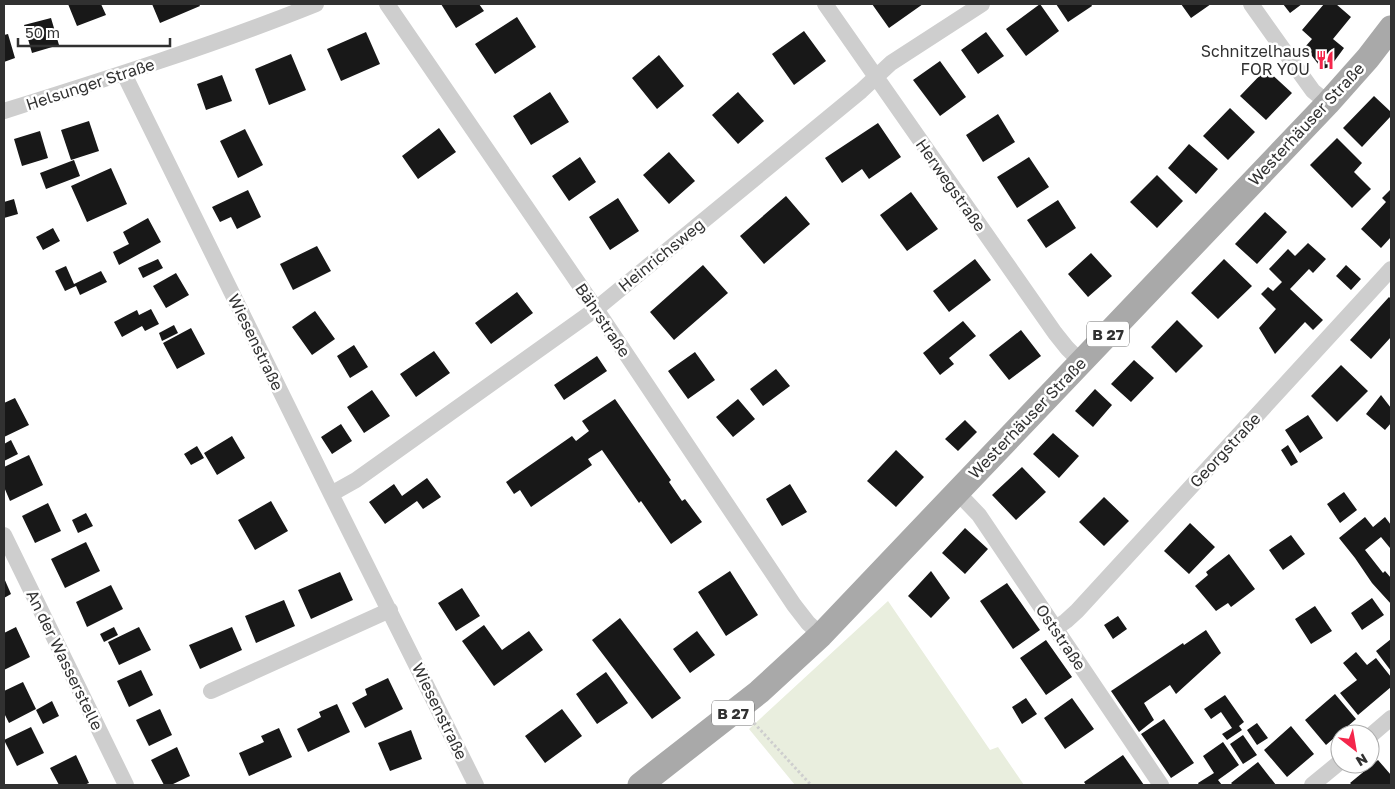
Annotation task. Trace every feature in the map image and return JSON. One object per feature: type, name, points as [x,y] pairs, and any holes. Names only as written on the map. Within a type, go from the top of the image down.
[{"type":"main road","name":"Westerhäuser Straße","points":[[640,785],[740,708],[791,664],[820,635],[1328,103],[1368,58],[1391,28]]},
{"type":"street","name":"Helsunger Straße","points":[[4,111],[124,74],[316,4]]},
{"type":"street","name":"Bährstraße","points":[[387,4],[596,309],[794,605],[820,635]]},
{"type":"street","name":"Herwegstraße","points":[[825,4],[1055,332],[1081,362]]},
{"type":"street","name":"Heinrichsweg","points":[[331,494],[356,480],[596,309],[853,97],[891,63],[982,4]]},
{"type":"street","points":[[1251,4],[1300,74],[1313,90],[1328,103]]},
{"type":"street","name":"Wiesenstraße","points":[[124,74],[476,785]]},
{"type":"street","name":"Georgstraße","points":[[1056,628],[1077,611],[1391,269]]},
{"type":"street","name":"Oststraße","points":[[957,492],[980,515],[1161,785]]},
{"type":"street","name":"An der Wasserstelle","points":[[4,535],[126,785]]},
{"type":"street","points":[[211,691],[390,610]]},
{"type":"street","points":[[1380,727],[1391,718]]},
{"type":"street","points":[[1312,785],[1330,770]]},
{"type":"path","points":[[740,708],[811,785]]},
{"type":"green space","points":[[888,601],[990,750],[998,747],[1024,785],[795,785],[749,729]]},
{"type":"building","points":[[68,4],[101,4],[106,15],[77,26]]},
{"type":"building","points":[[152,4],[199,4],[200,6],[160,23]]},
{"type":"building","points":[[441,4],[479,4],[484,11],[456,28]]},
{"type":"building","points":[[872,4],[923,4],[889,28]]},
{"type":"building","points":[[1040,4],[1059,31],[1026,56],[1006,29]]},
{"type":"building","points":[[1056,4],[1091,4],[1092,6],[1068,22]]},
{"type":"building","points":[[1181,4],[1211,4],[1191,18]]},
{"type":"building","points":[[1283,4],[1302,4],[1290,13]]},
{"type":"building","points":[[1324,4],[1336,4],[1351,17],[1333,39],[1344,48],[1330,67],[1322,69],[1305,47],[1312,39],[1302,30]]},
{"type":"building","points":[[517,17],[536,47],[495,74],[475,44]]},
{"type":"building","points":[[51,18],[59,45],[32,53],[24,25]]},
{"type":"building","points":[[804,31],[826,61],[794,85],[772,54]]},
{"type":"building","points":[[366,32],[380,64],[341,81],[327,49]]},
{"type":"building","points":[[986,32],[1004,56],[978,74],[961,50]]},
{"type":"building","points":[[8,34],[15,58],[4,62],[4,35]]},
{"type":"building","points":[[291,54],[306,90],[269,105],[255,69]]},
{"type":"building","points":[[659,55],[684,86],[657,109],[632,78]]},
{"type":"building","points":[[940,61],[966,97],[940,116],[913,80]]},
{"type":"building","points":[[1266,69],[1292,93],[1266,120],[1240,96]]},
{"type":"building","points":[[222,75],[232,101],[206,110],[197,84]]},
{"type":"building","points":[[550,92],[569,122],[531,145],[513,116]]},
{"type":"building","points":[[738,92],[764,121],[738,144],[712,115]]},
{"type":"building","points":[[1374,96],[1391,112],[1391,116],[1362,147],[1343,128]]},
{"type":"building","points":[[1230,108],[1255,132],[1228,160],[1203,136]]},
{"type":"building","points":[[998,114],[1015,142],[983,162],[966,135]]},
{"type":"building","points":[[89,121],[99,151],[71,160],[61,130]]},
{"type":"building","points":[[878,123],[901,157],[869,179],[862,169],[842,183],[825,158]]},
{"type":"building","points":[[439,128],[456,152],[418,179],[402,156]]},
{"type":"building","points":[[245,129],[263,165],[238,178],[220,141]]},
{"type":"building","points":[[40,131],[48,158],[22,166],[14,139]]},
{"type":"building","points":[[1337,138],[1362,163],[1354,172],[1371,189],[1352,208],[1310,165]]},
{"type":"building","points":[[1189,144],[1218,169],[1196,194],[1168,168]]},
{"type":"building","points":[[669,152],[695,181],[669,204],[643,175]]},
{"type":"building","points":[[580,157],[596,182],[569,201],[552,176]]},
{"type":"building","points":[[1029,157],[1049,187],[1017,208],[997,177]]},
{"type":"building","points":[[74,160],[80,176],[46,189],[40,173]]},
{"type":"building","points":[[111,168],[127,204],[87,222],[71,186]]},
{"type":"building","points":[[1157,175],[1183,201],[1157,228],[1130,202]]},
{"type":"building","points":[[1391,189],[1391,237],[1381,248],[1361,229],[1386,202],[1382,198]]},
{"type":"building","points":[[248,190],[261,217],[237,229],[231,217],[220,222],[212,207]]},
{"type":"building","points":[[911,192],[938,229],[907,251],[880,215]]},
{"type":"building","points":[[786,196],[810,224],[764,264],[740,236]]},
{"type":"building","points":[[618,198],[639,231],[610,250],[589,217]]},
{"type":"building","points":[[14,199],[18,214],[4,218],[4,202]]},
{"type":"building","points":[[1058,200],[1076,228],[1046,248],[1027,220]]},
{"type":"building","points":[[1265,212],[1287,232],[1257,264],[1235,244]]},
{"type":"building","points":[[148,218],[161,242],[119,265],[113,252],[129,244],[123,232]]},
{"type":"building","points":[[53,228],[60,241],[43,250],[36,237]]},
{"type":"building","points":[[1308,243],[1326,259],[1313,273],[1309,269],[1290,289],[1323,320],[1313,330],[1305,322],[1275,354],[1259,328],[1276,309],[1261,294],[1268,287],[1273,291],[1282,282],[1269,269],[1288,249],[1295,256]]},
{"type":"building","points":[[317,246],[331,271],[293,290],[280,264]]},
{"type":"building","points":[[1091,253],[1112,276],[1088,297],[1068,274]]},
{"type":"building","points":[[158,259],[163,268],[143,278],[138,268]]},
{"type":"building","points":[[975,259],[991,280],[949,312],[933,291]]},
{"type":"building","points":[[1224,259],[1252,286],[1218,319],[1191,293]]},
{"type":"building","points":[[703,265],[728,293],[674,340],[650,312]]},
{"type":"building","points":[[1346,265],[1361,279],[1351,290],[1336,276]]},
{"type":"building","points":[[66,266],[74,284],[101,271],[107,282],[80,295],[76,286],[65,291],[55,271]]},
{"type":"building","points":[[176,273],[189,295],[166,308],[153,286]]},
{"type":"building","points":[[517,292],[533,313],[491,344],[475,323]]},
{"type":"building","points":[[1389,297],[1391,299],[1391,337],[1371,359],[1350,340]]},
{"type":"building","points":[[151,309],[159,324],[145,331],[142,326],[122,337],[114,322],[137,310],[139,315]]},
{"type":"building","points":[[315,311],[335,339],[312,355],[292,327]]},
{"type":"building","points":[[1177,320],[1203,346],[1176,373],[1151,347]]},
{"type":"building","points":[[963,321],[976,336],[949,358],[954,364],[940,375],[923,353]]},
{"type":"building","points":[[174,325],[178,333],[162,341],[159,333]]},
{"type":"building","points":[[191,328],[205,354],[177,369],[163,343]]},
{"type":"building","points":[[1021,330],[1041,356],[1009,380],[989,355]]},
{"type":"building","points":[[354,345],[368,367],[350,378],[337,356]]},
{"type":"building","points":[[434,351],[450,373],[416,397],[400,374]]},
{"type":"building","points":[[695,352],[715,380],[688,399],[668,371]]},
{"type":"building","points":[[597,356],[607,371],[564,400],[554,385]]},
{"type":"building","points":[[1134,360],[1154,378],[1131,402],[1111,384]]},
{"type":"building","points":[[1341,365],[1368,391],[1337,422],[1311,396]]},
{"type":"building","points":[[776,369],[790,386],[763,406],[750,389]]},
{"type":"building","points":[[1095,389],[1112,405],[1093,427],[1075,411]]},
{"type":"building","points":[[372,390],[390,416],[364,433],[347,407]]},
{"type":"building","points":[[1381,395],[1391,408],[1391,423],[1385,430],[1366,414]]},
{"type":"building","points":[[15,398],[29,425],[4,437],[4,403]]},
{"type":"building","points":[[615,399],[671,480],[669,482],[682,501],[685,499],[702,522],[671,544],[641,501],[639,503],[602,450],[588,459],[592,465],[531,507],[520,490],[514,494],[506,482],[572,436],[576,441],[589,431],[582,421]]},
{"type":"building","points":[[738,399],[755,419],[733,437],[716,417]]},
{"type":"building","points":[[1308,415],[1323,438],[1300,453],[1285,430]]},
{"type":"building","points":[[965,420],[977,432],[958,451],[945,439]]},
{"type":"building","points":[[341,424],[352,441],[332,454],[321,437]]},
{"type":"building","points":[[1053,433],[1079,456],[1059,478],[1033,454]]},
{"type":"building","points":[[232,436],[245,458],[217,475],[204,453]]},
{"type":"building","points":[[11,440],[18,454],[4,461],[4,444]]},
{"type":"building","points":[[1288,445],[1298,462],[1291,466],[1281,450]]},
{"type":"building","points":[[197,446],[204,458],[191,465],[184,454]]},
{"type":"building","points":[[896,450],[924,477],[896,507],[867,481]]},
{"type":"building","points":[[29,455],[43,485],[10,501],[4,487],[4,467]]},
{"type":"building","points":[[1022,467],[1046,492],[1016,520],[992,495]]},
{"type":"building","points":[[427,478],[441,497],[423,509],[417,501],[385,524],[369,502],[394,484],[402,496]]},
{"type":"building","points":[[790,484],[807,512],[782,526],[766,499]]},
{"type":"building","points":[[1344,492],[1357,510],[1340,523],[1327,504]]},
{"type":"building","points":[[1104,497],[1129,521],[1104,546],[1079,522]]},
{"type":"building","points":[[271,501],[288,531],[255,550],[238,520]]},
{"type":"building","points":[[48,503],[61,531],[35,543],[22,516]]},
{"type":"building","points":[[86,513],[93,526],[78,533],[72,520]]},
{"type":"building","points":[[1365,517],[1373,527],[1385,517],[1391,525],[1391,548],[1381,537],[1365,550],[1383,573],[1385,571],[1391,578],[1391,604],[1372,583],[1339,538]]},
{"type":"building","points":[[1190,523],[1215,547],[1189,574],[1164,551]]},
{"type":"building","points":[[965,528],[988,549],[965,574],[942,553]]},
{"type":"building","points":[[1291,535],[1305,554],[1283,570],[1269,550]]},
{"type":"building","points":[[86,542],[100,571],[65,588],[51,559]]},
{"type":"building","points":[[1229,554],[1255,589],[1231,607],[1228,603],[1216,611],[1195,586],[1208,575],[1206,572]]},
{"type":"building","points":[[730,571],[758,615],[726,636],[698,592]]},
{"type":"building","points":[[931,571],[950,598],[931,618],[908,596]]},
{"type":"building","points":[[340,572],[353,600],[311,619],[298,590]]},
{"type":"building","points":[[4,578],[11,594],[4,598]]},
{"type":"building","points":[[1007,583],[1040,630],[1013,649],[980,601]]},
{"type":"building","points":[[111,585],[123,609],[87,627],[76,602]]},
{"type":"building","points":[[462,588],[480,616],[456,631],[438,603]]},
{"type":"building","points":[[1372,598],[1384,615],[1362,630],[1351,613]]},
{"type":"building","points":[[284,600],[295,626],[256,643],[245,616]]},
{"type":"building","points":[[1315,606],[1332,631],[1311,644],[1295,619]]},
{"type":"building","points":[[1118,616],[1127,629],[1113,639],[1104,625]]},
{"type":"building","points":[[620,618],[681,698],[652,719],[592,640]]},
{"type":"building","points":[[484,625],[502,650],[529,631],[543,650],[494,686],[462,641]]},
{"type":"building","points":[[16,627],[30,657],[4,670],[4,633]]},
{"type":"building","points":[[114,627],[118,635],[104,642],[100,634]]},
{"type":"building","points":[[139,627],[151,650],[119,665],[108,642]]},
{"type":"building","points":[[232,627],[242,650],[200,669],[189,645]]},
{"type":"building","points":[[1206,630],[1221,653],[1176,694],[1170,685],[1144,703],[1154,720],[1139,732],[1111,691]]},
{"type":"building","points":[[697,631],[715,655],[690,673],[673,649]]},
{"type":"building","points":[[1391,639],[1391,671],[1376,651]]},
{"type":"building","points":[[1046,640],[1072,677],[1046,695],[1020,658]]},
{"type":"building","points":[[1356,652],[1367,665],[1376,658],[1391,677],[1391,687],[1358,715],[1340,693],[1357,680],[1343,663]]},
{"type":"building","points":[[141,670],[153,695],[129,707],[117,681]]},
{"type":"building","points":[[606,672],[628,703],[597,724],[576,694]]},
{"type":"building","points":[[388,678],[403,709],[365,728],[352,703],[367,695],[365,689]]},
{"type":"building","points":[[23,682],[36,709],[9,723],[4,713],[4,691]]},
{"type":"building","points":[[1335,694],[1356,719],[1350,724],[1330,724],[1330,742],[1326,745],[1305,720]]},
{"type":"building","points":[[1225,695],[1244,722],[1239,726],[1242,730],[1227,740],[1222,734],[1232,728],[1221,712],[1211,719],[1204,709]]},
{"type":"building","points":[[1026,698],[1037,714],[1022,724],[1012,707]]},
{"type":"building","points":[[1072,698],[1094,729],[1065,749],[1044,718]]},
{"type":"building","points":[[52,701],[59,716],[43,724],[36,710]]},
{"type":"building","points":[[337,704],[350,732],[308,752],[297,729],[321,717],[319,712]]},
{"type":"building","points":[[160,709],[172,735],[149,746],[136,720]]},
{"type":"building","points":[[562,709],[582,736],[545,763],[525,736]]},
{"type":"building","points":[[1164,719],[1194,763],[1171,778],[1141,734]]},
{"type":"building","points":[[1257,723],[1268,738],[1257,745],[1247,730]]},
{"type":"building","points":[[1291,726],[1314,754],[1287,777],[1264,750]]},
{"type":"building","points":[[31,727],[44,753],[17,766],[4,740]]},
{"type":"building","points":[[279,728],[292,757],[249,776],[239,753],[264,742],[261,736]]},
{"type":"building","points":[[411,730],[422,759],[390,771],[378,743]]},
{"type":"building","points":[[1243,735],[1257,755],[1243,764],[1230,744]]},
{"type":"building","points":[[1223,742],[1239,765],[1218,780],[1222,785],[1199,785],[1198,783],[1214,773],[1203,756]]},
{"type":"building","points":[[177,747],[190,776],[171,785],[164,785],[151,760]]},
{"type":"building","points":[[76,755],[89,783],[84,785],[59,785],[50,768]]},
{"type":"building","points":[[1123,755],[1144,785],[1086,785],[1084,782]]},
{"type":"building","points":[[1258,762],[1276,785],[1233,785],[1231,783]]},
{"type":"building","points":[[1380,762],[1391,775],[1391,785],[1352,785],[1350,783],[1361,774],[1380,774]]},
{"type":"place","name":"Schnitzelhaus FOR YOU","points":[[1325,60]]}]
